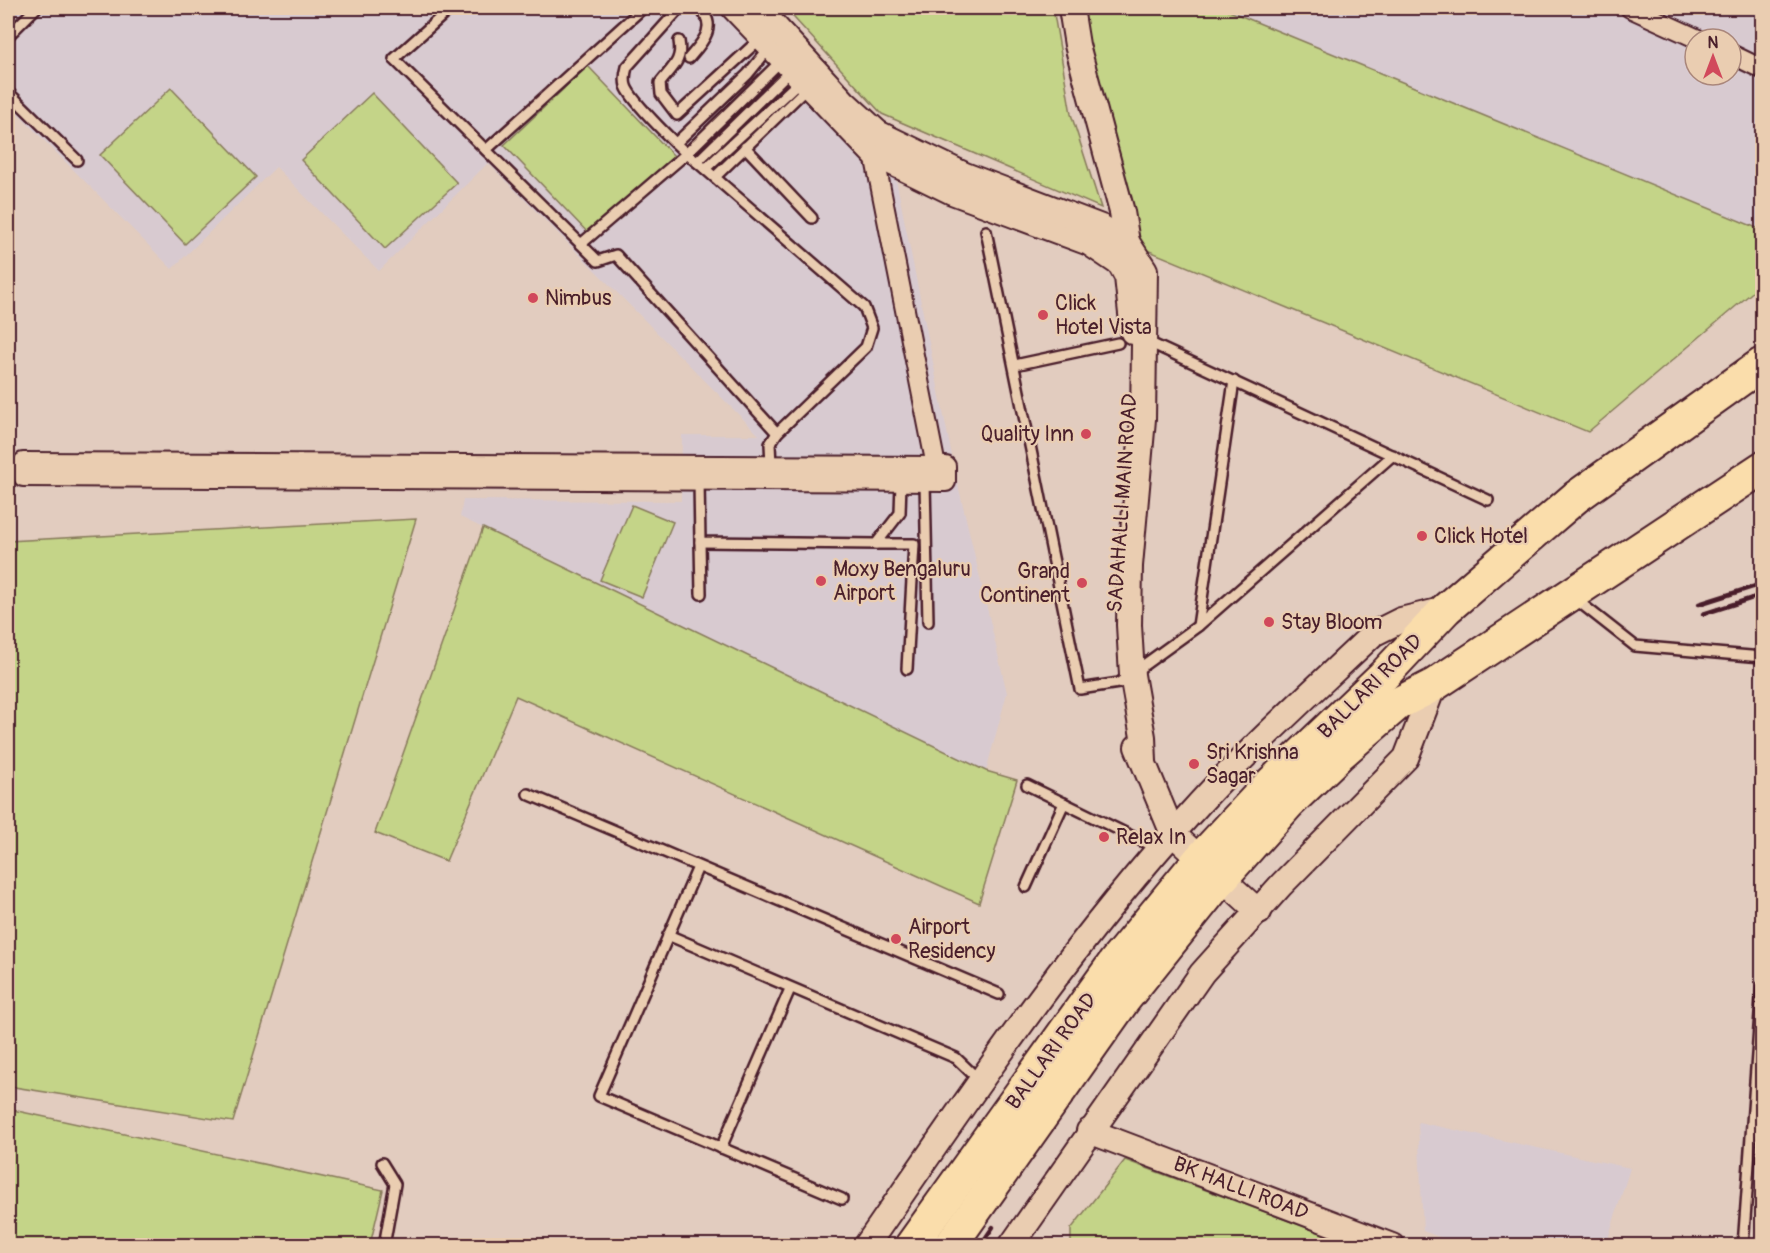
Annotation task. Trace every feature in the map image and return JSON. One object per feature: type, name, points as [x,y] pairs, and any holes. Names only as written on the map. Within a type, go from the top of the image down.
[{"type":"highway","name":"BALLARI ROAD","points":[[950,1245],[1124,1000],[1267,787],[1383,676],[1446,609],[1576,497],[1762,364]]},
{"type":"highway","name":"BALLARI ROAD","points":[[911,1245],[1114,963],[1210,869],[1288,804],[1339,755],[1399,703],[1434,685],[1762,468]]},
{"type":"street","points":[[734,8],[874,154],[952,192],[1089,243],[1124,253]]},
{"type":"street","points":[[758,8],[794,69],[878,133],[965,174],[1101,227],[1124,253]]},
{"type":"street","name":"SADAHALLI MAIN ROAD","points":[[1071,8],[1077,45],[1122,212],[1133,334],[1136,405],[1129,625],[1125,679],[1143,737],[1144,762],[1166,842]]},
{"type":"street","points":[[1630,8],[1683,32]]},
{"type":"street","points":[[1743,60],[1762,69]]},
{"type":"street","points":[[874,154],[943,471]]},
{"type":"street","name":"SADAHALLI MAIN ROAD","points":[[1124,253],[1145,270],[1146,340],[1136,405]]},
{"type":"street","points":[[771,465],[943,471],[924,482],[900,482],[699,481],[23,469],[771,465]]},
{"type":"street","points":[[866,1245],[979,1080],[1099,923],[1166,842],[1255,748],[1373,634],[1401,620],[1446,609]]},
{"type":"street","points":[[1011,1245],[1202,973],[1281,885],[1406,758],[1434,685]]},
{"type":"street","points":[[1166,842],[1210,869],[1259,912]]},
{"type":"street","name":"BK HALLI ROAD","points":[[1089,1131],[1392,1245]]},
{"type":"lane","points":[[8,36],[36,8]]},
{"type":"lane","points":[[451,8],[394,60],[598,261],[616,255],[777,433]]},
{"type":"lane","points":[[486,150],[643,8]]},
{"type":"lane","points":[[680,8],[627,67],[624,77],[626,88],[686,153],[716,176],[864,307],[872,328],[866,347],[777,433],[770,444],[771,465]]},
{"type":"lane","points":[[689,58],[706,39],[708,33],[708,19],[699,8]]},
{"type":"lane","points":[[679,42],[681,53],[677,65],[660,84],[661,94],[677,114],[794,69]]},
{"type":"lane","points":[[581,243],[686,153],[794,69]]},
{"type":"lane","points":[[676,142],[748,74],[794,69]]},
{"type":"lane","points":[[716,176],[746,147],[794,69]]},
{"type":"lane","points":[[697,162],[794,69]]},
{"type":"lane","points":[[706,168],[794,69]]},
{"type":"lane","points":[[8,92],[77,160]]},
{"type":"lane","points":[[746,147],[812,218]]},
{"type":"lane","points":[[986,231],[1080,689],[1125,679],[1198,626],[1394,455]]},
{"type":"lane","points":[[1146,340],[1488,500]]},
{"type":"lane","points":[[1015,365],[1118,343]]},
{"type":"lane","points":[[1198,626],[1234,381]]},
{"type":"lane","points":[[699,481],[701,594]]},
{"type":"lane","points":[[876,544],[900,513],[900,482]]},
{"type":"lane","points":[[924,482],[928,622]]},
{"type":"lane","points":[[700,542],[926,544]]},
{"type":"lane","points":[[907,669],[914,544]]},
{"type":"lane","points":[[1570,595],[1635,646],[1762,657]]},
{"type":"lane","points":[[1027,785],[1064,803],[1166,842]]},
{"type":"lane","points":[[528,794],[999,994]]},
{"type":"lane","points":[[1026,887],[1064,803]]},
{"type":"lane","points":[[698,867],[599,1096],[842,1199]]},
{"type":"lane","points":[[668,935],[956,1058],[979,1080]]},
{"type":"lane","points":[[1743,1245],[1762,986]]},
{"type":"lane","points":[[721,1148],[790,989]]},
{"type":"lane","points":[[382,1163],[395,1184],[384,1245]]},
{"type":"shaded area","points":[[8,8],[722,8],[846,143],[896,179],[956,476],[1007,693],[986,771],[460,517],[463,500],[681,501],[682,435],[759,435],[488,163],[379,271],[276,167],[172,269],[8,104]]},
{"type":"shaded area","points":[[1222,8],[1762,8],[1762,230]]},
{"type":"shaded area","points":[[1418,1122],[1630,1168],[1606,1245],[1461,1245],[1423,1231]]},
{"type":"green space","points":[[785,8],[1053,8],[1071,114],[1101,208],[882,114]]},
{"type":"green space","points":[[1084,8],[1222,8],[1762,230],[1762,284],[1588,432],[1142,248],[1088,43]]},
{"type":"green space","points":[[588,66],[674,156],[590,235],[504,145]]},
{"type":"green space","points":[[171,88],[256,177],[185,244],[100,155]]},
{"type":"green space","points":[[372,93],[457,183],[385,249],[301,160]]},
{"type":"green space","points":[[632,505],[673,522],[642,597],[600,580]]},
{"type":"green space","points":[[416,519],[233,1122],[8,1086],[8,541]]},
{"type":"green space","points":[[483,528],[986,771],[1017,780],[979,903],[516,696],[446,861],[375,833]]},
{"type":"green space","points":[[8,1109],[383,1190],[370,1245],[8,1245]]},
{"type":"green space","points":[[1125,1160],[1354,1245],[1071,1245],[1071,1229]]},
{"type":"railway","points":[[1699,604],[1762,584]]},
{"type":"railway","points":[[1703,614],[1762,595]]},
{"type":"railway","points":[[980,1246],[993,1227]]},
{"type":"place","name":"Nimbus","points":[[533,298]]},
{"type":"place","name":"Click Hotel Vista","points":[[1043,315]]},
{"type":"place","name":"Quality Inn","points":[[1086,434]]},
{"type":"place","name":"Click Hotel","points":[[1422,536]]},
{"type":"place","name":"Moxy Bengaluru Airport","points":[[821,581]]},
{"type":"place","name":"Grand Continent","points":[[1082,583]]},
{"type":"place","name":"Stay Bloom","points":[[1269,622]]},
{"type":"place","name":"Sri Krishna Sagar","points":[[1194,764]]},
{"type":"place","name":"Relax In","points":[[1104,837]]},
{"type":"place","name":"Airport Residency","points":[[896,939]]}]
